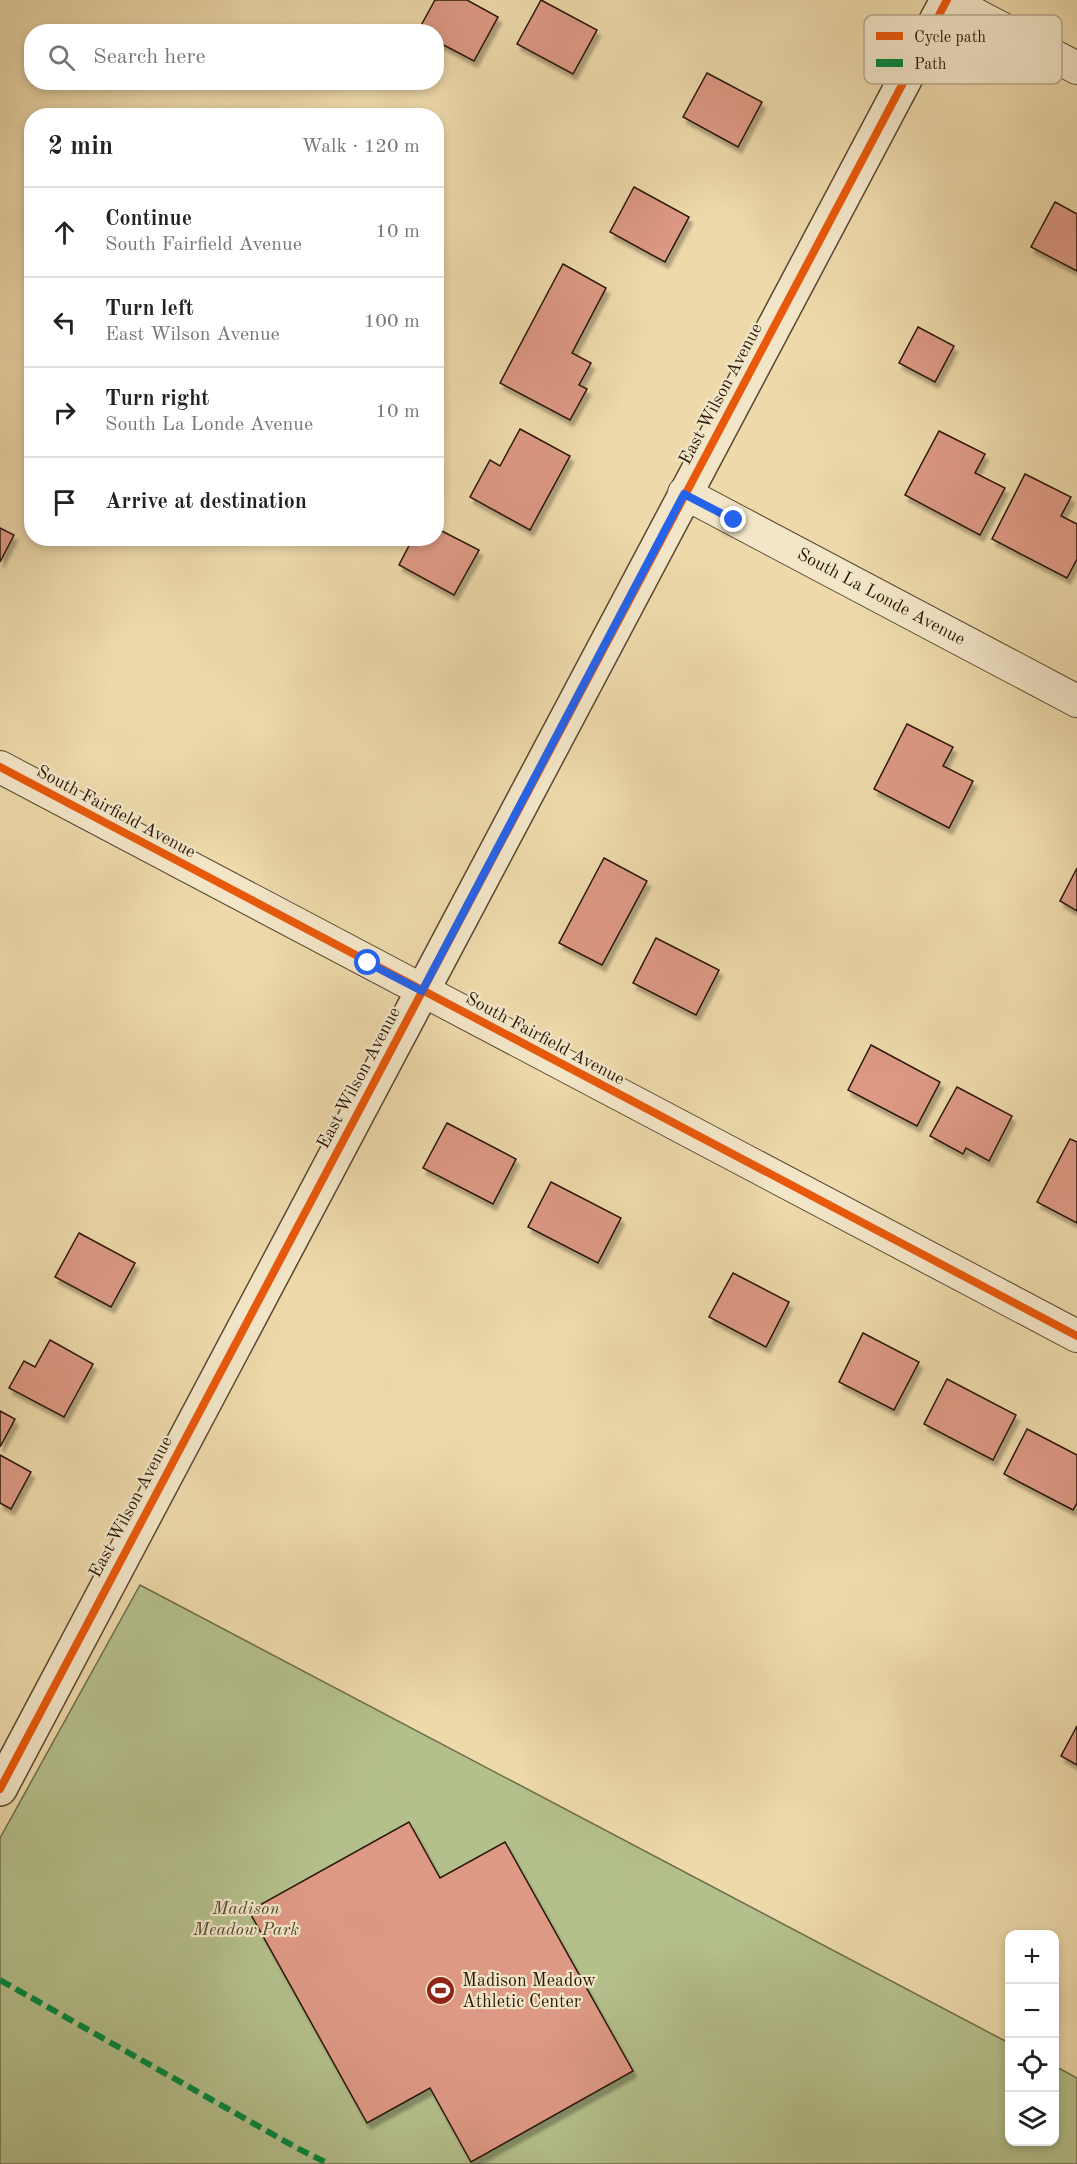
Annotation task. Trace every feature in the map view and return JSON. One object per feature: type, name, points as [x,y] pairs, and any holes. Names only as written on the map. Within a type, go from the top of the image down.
[{"type":"street","points":[[948,0],[976,15]]},
{"type":"street","name":"East Wilson Avenue","points":[[940,15],[948,0]]},
{"type":"street","points":[[1062,60],[1077,68]]},
{"type":"street","name":"East Wilson Avenue","points":[[0,1789],[903,84]]},
{"type":"street","name":"South La Londe Avenue","points":[[684,494],[1077,701]]},
{"type":"street","name":"South Fairfield Avenue","points":[[0,767],[1077,1336]]},
{"type":"green space","name":"Madison Meadow Park","points":[[140,1585],[1005,2041],[1005,2146],[1059,2146],[1059,2068],[1077,2078],[1077,2164],[0,2164],[0,1838]]},
{"type":"building","points":[[435,0],[467,0],[498,17],[474,61],[444,45],[444,24],[422,24]]},
{"type":"building","points":[[541,0],[597,30],[573,74],[517,44]]},
{"type":"building","points":[[707,73],[762,102],[738,147],[683,117]]},
{"type":"building","points":[[634,187],[689,217],[665,262],[610,232]]},
{"type":"building","points":[[1055,202],[1077,214],[1077,271],[1031,247]]},
{"type":"building","points":[[563,264],[606,288],[572,353],[591,363],[579,385],[587,389],[570,420],[500,383]]},
{"type":"building","points":[[918,327],[954,346],[935,382],[899,363]]},
{"type":"building","points":[[520,429],[570,456],[530,530],[470,497],[490,460],[500,466]]},
{"type":"building","points":[[939,431],[985,454],[975,473],[1005,488],[980,535],[905,495]]},
{"type":"building","points":[[1025,474],[1071,497],[1061,516],[1077,524],[1077,559],[1067,578],[992,539]]},
{"type":"building","points":[[0,528],[14,535],[0,562]]},
{"type":"building","points":[[444,532],[479,550],[454,595],[399,565],[409,546],[444,546]]},
{"type":"building","points":[[907,724],[953,747],[943,766],[973,781],[949,828],[874,789]]},
{"type":"building","points":[[604,858],[647,881],[602,965],[559,943]]},
{"type":"building","points":[[1077,868],[1077,911],[1060,901]]},
{"type":"building","points":[[656,938],[719,970],[696,1015],[633,983]]},
{"type":"building","points":[[871,1045],[940,1082],[917,1126],[848,1090]]},
{"type":"building","points":[[957,1087],[1012,1116],[989,1161],[966,1148],[963,1154],[930,1136]]},
{"type":"building","points":[[447,1123],[516,1159],[493,1204],[423,1168]]},
{"type":"building","points":[[1070,1139],[1077,1142],[1077,1223],[1037,1202]]},
{"type":"building","points":[[551,1182],[621,1218],[598,1263],[528,1227]]},
{"type":"building","points":[[79,1233],[135,1263],[111,1307],[55,1277]]},
{"type":"building","points":[[733,1273],[789,1302],[766,1347],[709,1317]]},
{"type":"building","points":[[863,1333],[919,1362],[894,1410],[839,1382]]},
{"type":"building","points":[[50,1340],[93,1364],[64,1417],[9,1388],[24,1361],[35,1367]]},
{"type":"building","points":[[947,1379],[1016,1415],[993,1460],[924,1424]]},
{"type":"building","points":[[0,1411],[15,1419],[0,1447]]},
{"type":"building","points":[[1027,1429],[1077,1455],[1077,1503],[1073,1510],[1004,1474]]},
{"type":"building","points":[[0,1455],[31,1472],[11,1509],[0,1503]]},
{"type":"building","points":[[1077,1726],[1077,1765],[1061,1756]]},
{"type":"building","name":"Madison Meadow Athletic Center","points":[[409,1822],[440,1878],[505,1842],[633,2071],[471,2162],[430,2088],[367,2123],[249,1911]]},
{"type":"marked path","points":[[0,1980],[329,2164]]},
{"type":"cycle path","points":[[939,15],[947,0]]},
{"type":"cycle path","points":[[0,1789],[903,84]]},
{"type":"cycle path","points":[[0,767],[1077,1336]]},
{"type":"place","name":"Madison Meadow Athletic Center","points":[[441,1991]]},
{"type":"route","points":[[368,963],[422,991],[684,494],[734,520]]}]
